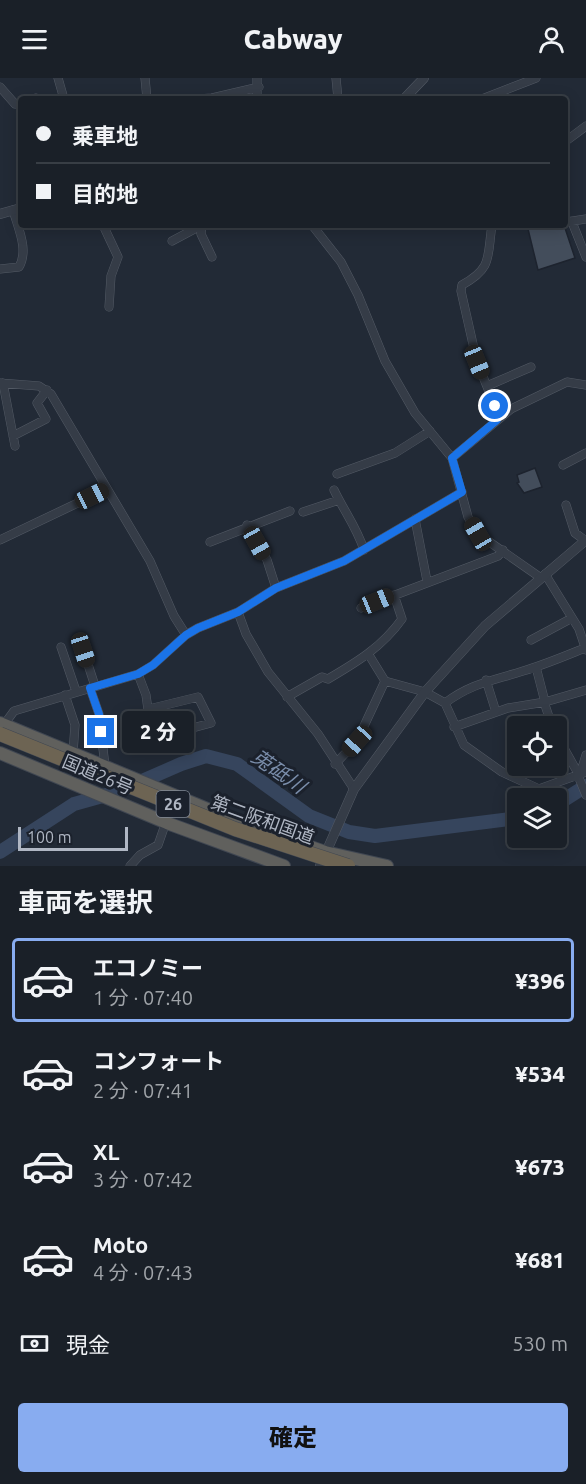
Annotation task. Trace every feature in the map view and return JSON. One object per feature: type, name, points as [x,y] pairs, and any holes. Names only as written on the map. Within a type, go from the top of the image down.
[{"type":"highway","name":"国道26号","points":[[1,727],[73,753],[176,795],[326,848],[387,866]]},
{"type":"highway","name":"第二阪和国道","points":[[1,727],[235,830],[348,866]]},
{"type":"highway","name":"国道26号","points":[[0,753],[167,823],[284,866]]},
{"type":"street","points":[[58,78],[63,96]]},
{"type":"street","points":[[145,78],[147,96]]},
{"type":"street","points":[[257,78],[258,96]]},
{"type":"street","points":[[336,78],[338,96]]},
{"type":"street","points":[[407,96],[424,78]]},
{"type":"street","points":[[490,96],[536,78]]},
{"type":"street","points":[[0,87],[15,104],[18,104]]},
{"type":"street","points":[[221,96],[259,87]]},
{"type":"street","points":[[568,140],[586,126]]},
{"type":"street","points":[[0,214],[17,209]]},
{"type":"street","points":[[586,219],[568,222],[586,257]]},
{"type":"street","points":[[0,269],[19,267],[23,260],[24,247],[20,228]]},
{"type":"street","points":[[104,228],[118,257],[111,276],[109,307]]},
{"type":"street","points":[[172,241],[196,228]]},
{"type":"street","points":[[202,228],[201,234],[212,256]]},
{"type":"street","points":[[314,228],[341,262],[358,295],[384,361],[415,412],[452,458],[468,517],[478,534],[543,576],[572,618],[582,627],[586,649],[536,667],[486,680],[459,692],[445,703]]},
{"type":"street","points":[[492,228],[485,268],[481,275],[462,285],[461,291],[477,362],[495,406],[497,420]]},
{"type":"street","points":[[487,386],[531,368]]},
{"type":"street","points":[[452,458],[511,409],[567,382],[586,386]]},
{"type":"street","points":[[15,446],[2,383],[39,386],[47,390],[150,561],[174,616],[186,635]]},
{"type":"street","points":[[13,436],[46,420],[37,403],[47,390]]},
{"type":"street","points":[[337,474],[396,453],[430,431]]},
{"type":"street","points":[[563,465],[586,453]]},
{"type":"street","points":[[0,540],[107,489]]},
{"type":"street","points":[[334,490],[356,527],[364,550]]},
{"type":"street","points":[[1,727],[14,711],[138,674],[175,648],[186,635],[238,612],[276,588],[344,561],[462,492]]},
{"type":"street","points":[[303,512],[339,500]]},
{"type":"street","points":[[320,866],[354,789],[425,692],[467,643],[586,541],[575,533],[566,506]]},
{"type":"street","points":[[210,542],[247,525],[290,511]]},
{"type":"street","points":[[415,519],[427,581]]},
{"type":"street","points":[[247,525],[267,560],[276,588]]},
{"type":"street","points":[[361,608],[427,581],[498,556],[503,550]]},
{"type":"street","points":[[287,697],[322,677],[328,679],[369,655],[402,619],[393,595]]},
{"type":"street","points":[[238,612],[246,634],[268,672],[318,734],[335,764],[354,789]]},
{"type":"street","points":[[531,640],[572,618]]},
{"type":"street","points":[[61,647],[76,692]]},
{"type":"street","points":[[83,650],[99,714],[105,766]]},
{"type":"street","points":[[369,655],[385,681],[425,692],[445,703],[464,745],[502,772],[528,786],[539,789],[581,775]]},
{"type":"street","points":[[536,667],[549,716]]},
{"type":"street","points":[[138,674],[149,709],[152,739]]},
{"type":"street","points":[[486,680],[496,712]]},
{"type":"street","points":[[335,764],[357,741],[385,681]]},
{"type":"street","points":[[454,727],[496,712],[586,690]]},
{"type":"street","points":[[65,695],[75,725],[73,753]]},
{"type":"street","points":[[141,742],[211,723],[198,697],[149,709]]},
{"type":"street","points":[[567,752],[581,775],[586,795]]},
{"type":"street","points":[[581,775],[586,755]]},
{"type":"street","points":[[130,866],[140,855],[158,845],[176,795]]},
{"type":"building","points":[[528,228],[565,228],[575,258],[538,270]]},
{"type":"building","points":[[535,468],[542,487],[524,493],[517,483],[519,482],[517,475]]},
{"type":"waterway","name":"莵砥川","points":[[0,852],[74,804],[117,792],[181,764],[206,756],[237,764],[309,816],[349,832],[375,836],[507,819]]},
{"type":"waterway","name":"莵砥川","points":[[567,798],[586,786]]},
{"type":"route","points":[[101,732],[99,714],[90,688],[138,674],[153,665],[175,648],[186,635],[198,628],[238,612],[276,588],[344,561],[462,492],[452,458],[497,420],[495,406]]}]
